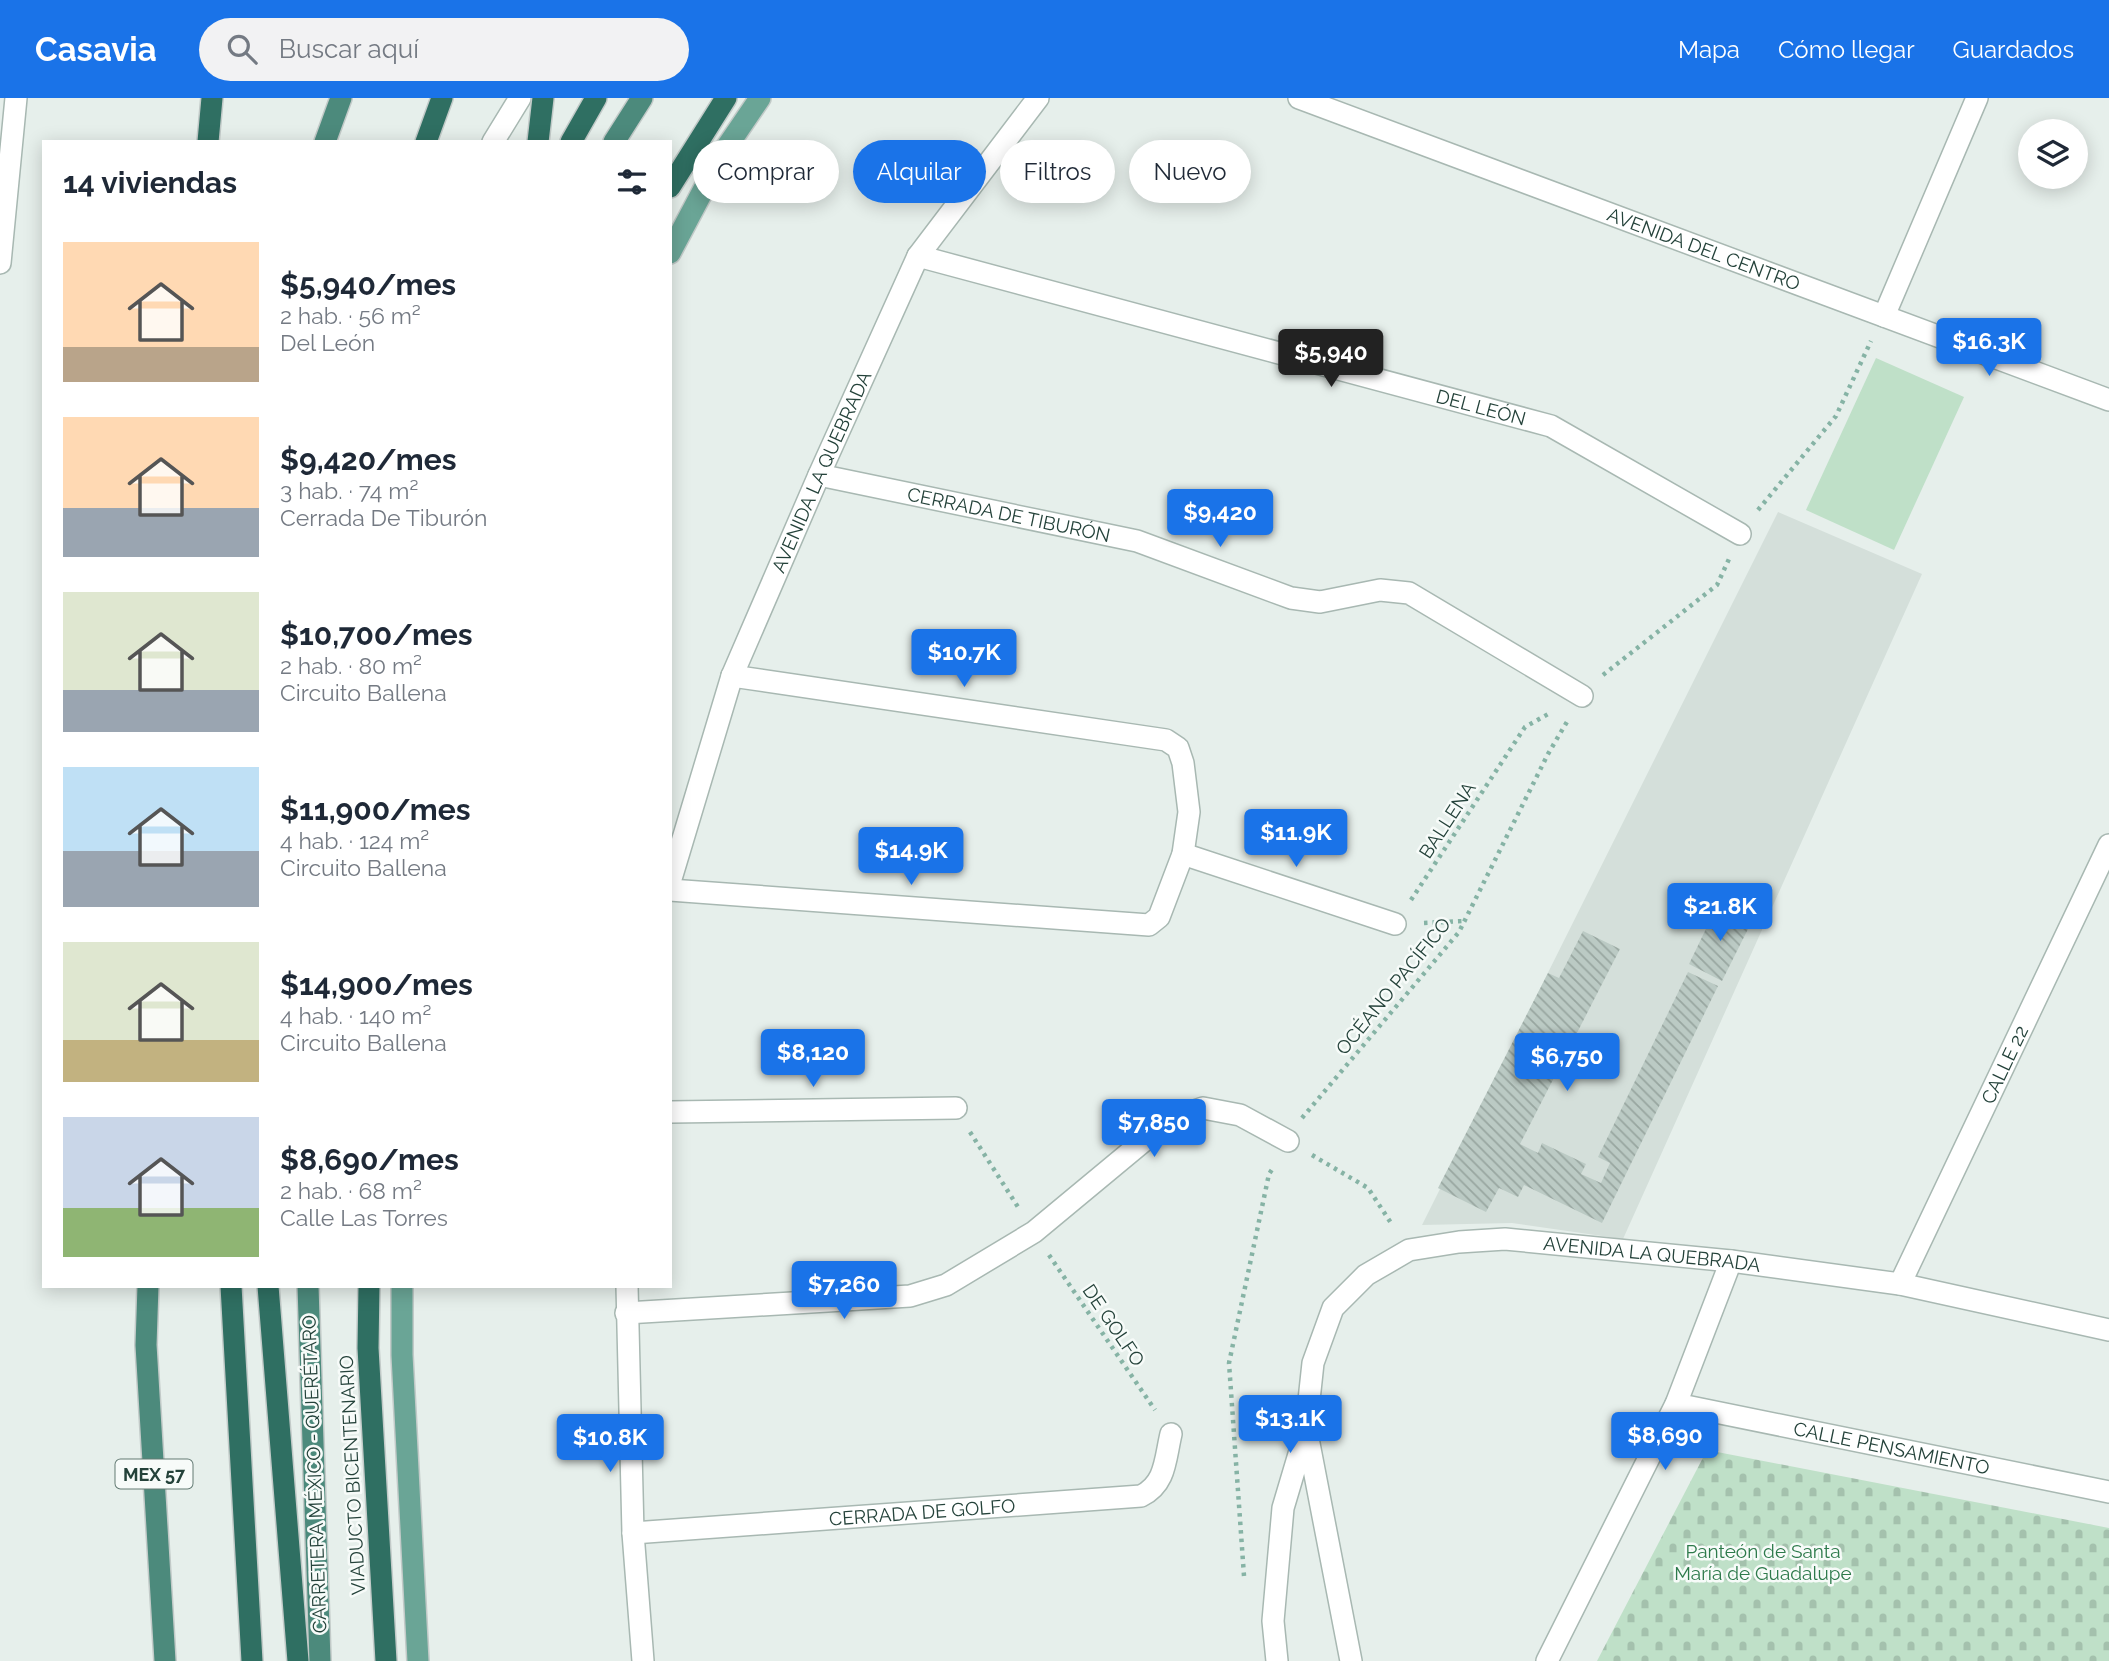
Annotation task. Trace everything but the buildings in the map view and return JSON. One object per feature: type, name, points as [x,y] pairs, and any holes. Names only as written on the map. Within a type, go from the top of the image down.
[{"type":"highway","points":[[208,140],[212,98]]},
{"type":"highway","points":[[326,140],[341,98]]},
{"type":"highway","points":[[427,140],[442,98]]},
{"type":"highway","points":[[538,140],[543,98]]},
{"type":"highway","points":[[572,140],[596,98]]},
{"type":"highway","points":[[615,140],[642,98]]},
{"type":"highway","points":[[672,184],[726,98]]},
{"type":"highway","name":"MEX 57","points":[[148,1288],[146,1345],[164,1661]]},
{"type":"highway","points":[[231,1288],[252,1661]]},
{"type":"highway","points":[[268,1288],[298,1661]]},
{"type":"highway","name":"CARRETERA MÉXICO - QUERÉTARO","points":[[308,1288],[320,1661]]},
{"type":"highway","name":"VIADUCTO BICENTENARIO","points":[[369,1288],[369,1362],[386,1661]]},
{"type":"main road","points":[[672,249],[724,151],[760,98]]},
{"type":"main road","points":[[402,1288],[402,1355],[418,1661]]},
{"type":"street","points":[[0,263],[16,98]]},
{"type":"street","points":[[494,140],[520,98]]},
{"type":"street","name":"AVENIDA LA QUEBRADA","points":[[672,875],[732,676],[918,256],[1038,98]]},
{"type":"street","name":"AVENIDA DEL CENTRO","points":[[1299,98],[2109,400]]},
{"type":"street","points":[[1884,316],[1977,98]]},
{"type":"street","name":"DEL LEÓN","points":[[918,256],[1551,426],[1740,534]]},
{"type":"street","name":"CERRADA DE TIBURÓN","points":[[819,475],[1137,541],[1291,598],[1320,602],[1380,590],[1409,593],[1582,696]]},
{"type":"street","points":[[672,890],[1149,925],[1159,916],[1183,854],[1189,812],[1183,763],[1178,748],[1166,740],[732,676]]},
{"type":"street","name":"CALLE 22","points":[[1900,1284],[2109,845]]},
{"type":"street","points":[[1183,854],[1395,924]]},
{"type":"street","points":[[672,1112],[956,1108]]},
{"type":"street","points":[[626,1313],[910,1296],[946,1285],[1034,1232],[1168,1120],[1203,1108],[1240,1115],[1288,1141]]},
{"type":"street","name":"AVENIDA LA QUEBRADA","points":[[1277,1661],[1273,1621],[1283,1508],[1306,1428],[1313,1363],[1334,1308],[1366,1275],[1409,1250],[1459,1242],[1505,1239],[1731,1261],[1900,1284],[2109,1330]]},
{"type":"street","points":[[1548,1661],[1676,1404],[1731,1261]]},
{"type":"street","points":[[627,1288],[633,1532],[643,1661]]},
{"type":"street","name":"CALLE PENSAMIENTO","points":[[1676,1404],[2109,1492]]},
{"type":"street","name":"AVENIDA LA QUEBRADA","points":[[1306,1428],[1351,1661]]},
{"type":"street","name":"CERRADA DE GOLFO","points":[[633,1532],[1141,1496],[1153,1491],[1160,1480],[1171,1434]]},
{"type":"path","name":"OCÉANO PACÍFICO","points":[[1244,1580],[1229,1363],[1269,1174],[1303,1115],[1459,932],[1548,754],[1582,696],[1604,675],[1717,585],[1740,534],[1773,490],[1836,416],[1884,316]]},
{"type":"path","name":"BALLENA","points":[[1395,924],[1525,727],[1582,696]]},
{"type":"path","points":[[1395,924],[1464,921]]},
{"type":"path","name":"DE GOLFO","points":[[956,1108],[1034,1232],[1171,1434]]},
{"type":"path","points":[[1288,1141],[1368,1188],[1409,1250]]},
{"type":"shaded area","points":[[1778,512],[1922,574],[1623,1239],[1512,1223],[1422,1225]]},
{"type":"green space","points":[[1876,358],[1964,397],[1894,550],[1806,510]]},
{"type":"green space","name":"Panteón de Santa María de Guadalupe","points":[[1707,1450],[2109,1528],[2109,1661],[1597,1661]]}]
